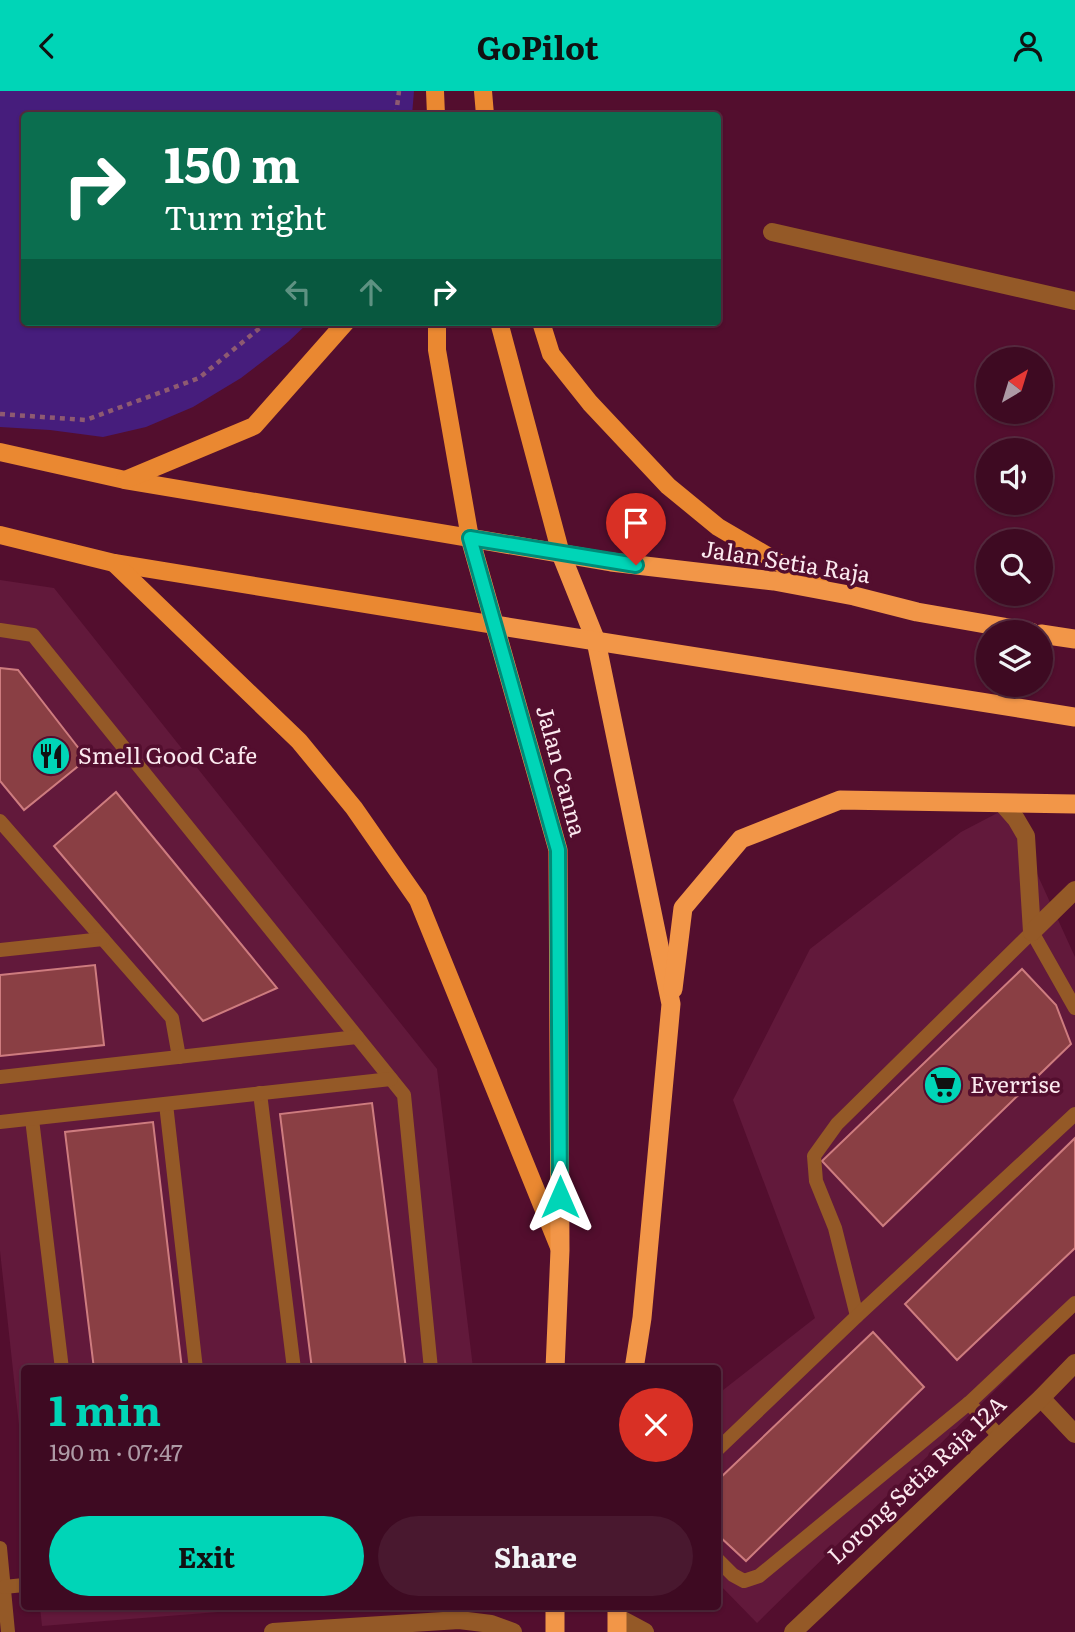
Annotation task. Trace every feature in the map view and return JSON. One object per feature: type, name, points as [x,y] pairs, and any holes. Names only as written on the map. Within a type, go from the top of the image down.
[{"type":"highway","name":"Jalan Setia Raja","points":[[470,538],[561,554],[774,581],[976,622]]},
{"type":"highway","name":"Jalan Canna","points":[[470,538],[558,850],[561,1250],[555,1365]]},
{"type":"highway","points":[[561,554],[596,641],[671,1004]]},
{"type":"highway","points":[[495,625],[1075,717]]},
{"type":"highway","points":[[1053,635],[1075,639]]},
{"type":"highway","points":[[635,1365],[642,1318],[671,1004],[683,908],[741,839],[840,800],[1075,804]]},
{"type":"highway","points":[[555,1610],[555,1632]]},
{"type":"main road","points":[[435,91],[436,112]]},
{"type":"main road","points":[[483,91],[485,112]]},
{"type":"main road","points":[[125,480],[254,426],[342,326]]},
{"type":"main road","name":"Jalan Canna","points":[[437,326],[437,350],[470,538]]},
{"type":"main road","points":[[500,326],[561,554]]},
{"type":"main road","points":[[542,326],[551,354],[590,403],[668,486],[718,527],[826,591]]},
{"type":"main road","points":[[0,452],[125,480],[470,538]]},
{"type":"main road","points":[[0,535],[114,563],[495,625]]},
{"type":"main road","points":[[114,563],[299,741],[354,808],[418,900],[561,1250]]},
{"type":"street","points":[[772,232],[1075,301]]},
{"type":"street","points":[[1002,803],[1026,836],[1032,932]]},
{"type":"street","points":[[1032,932],[1075,890]]},
{"type":"street","name":"Lorong Setia Raja 12A","points":[[793,1632],[804,1618],[1041,1398],[1075,1363]]},
{"type":"street","points":[[1041,1398],[1075,1434]]},
{"type":"street","points":[[272,1632],[338,1630],[458,1613],[513,1632]]},
{"type":"street","points":[[617,1618],[645,1632]]},
{"type":"lane","points":[[0,630],[33,635],[404,1094],[431,1365]]},
{"type":"lane","points":[[0,821],[172,1018],[179,1057]]},
{"type":"lane","points":[[858,1316],[835,1228],[816,1181],[814,1156],[837,1124],[1032,932],[1075,1008]]},
{"type":"lane","points":[[0,950],[103,939]]},
{"type":"lane","points":[[0,1077],[357,1037]]},
{"type":"lane","points":[[0,1122],[391,1079]]},
{"type":"lane","points":[[260,1093],[294,1365]]},
{"type":"lane","points":[[166,1104],[196,1365]]},
{"type":"lane","points":[[721,1447],[1075,1114]]},
{"type":"lane","points":[[32,1119],[62,1365]]},
{"type":"lane","points":[[721,1563],[744,1581],[759,1576],[969,1403],[1075,1303]]},
{"type":"lane","points":[[969,1403],[999,1436]]},
{"type":"lane","points":[[0,1548],[8,1632]]},
{"type":"lane","points":[[4,1587],[21,1584]]},
{"type":"path","points":[[396,112],[399,91]]},
{"type":"path","points":[[0,414],[86,420],[200,379],[262,326]]},
{"type":"shaded area","points":[[0,91],[414,91],[412,112],[21,112],[21,326],[305,326],[241,378],[193,407],[146,427],[103,437],[0,427]]},
{"type":"shaded area","points":[[0,580],[54,588],[437,1069],[473,1365],[21,1365],[21,1444],[0,1251]]},
{"type":"shaded area","points":[[1007,808],[1075,957],[1075,1312],[757,1623],[721,1586],[721,1392],[815,1318],[733,1100],[810,949],[961,832]]},
{"type":"shaded area","points":[[40,1610],[243,1610],[42,1626]]},
{"type":"building","points":[[0,668],[18,670],[87,759],[24,810],[0,781]]},
{"type":"building","points":[[116,792],[277,988],[203,1021],[54,846]]},
{"type":"building","points":[[95,965],[104,1045],[0,1056],[0,975]]},
{"type":"building","points":[[1022,969],[1056,1005],[1071,1044],[883,1226],[822,1161]]},
{"type":"building","points":[[372,1103],[405,1365],[311,1365],[280,1114]]},
{"type":"building","points":[[153,1122],[182,1365],[94,1365],[65,1132]]},
{"type":"building","points":[[1075,1138],[1075,1248],[957,1360],[905,1304]]},
{"type":"building","points":[[873,1332],[924,1387],[746,1561],[721,1538],[721,1477]]},
{"type":"place","name":"Smell Good Cafe","points":[[51,756]]},
{"type":"place","name":"Everrise","points":[[943,1085]]},
{"type":"route","points":[[560,1197],[558,850],[470,538],[636,565]]}]
